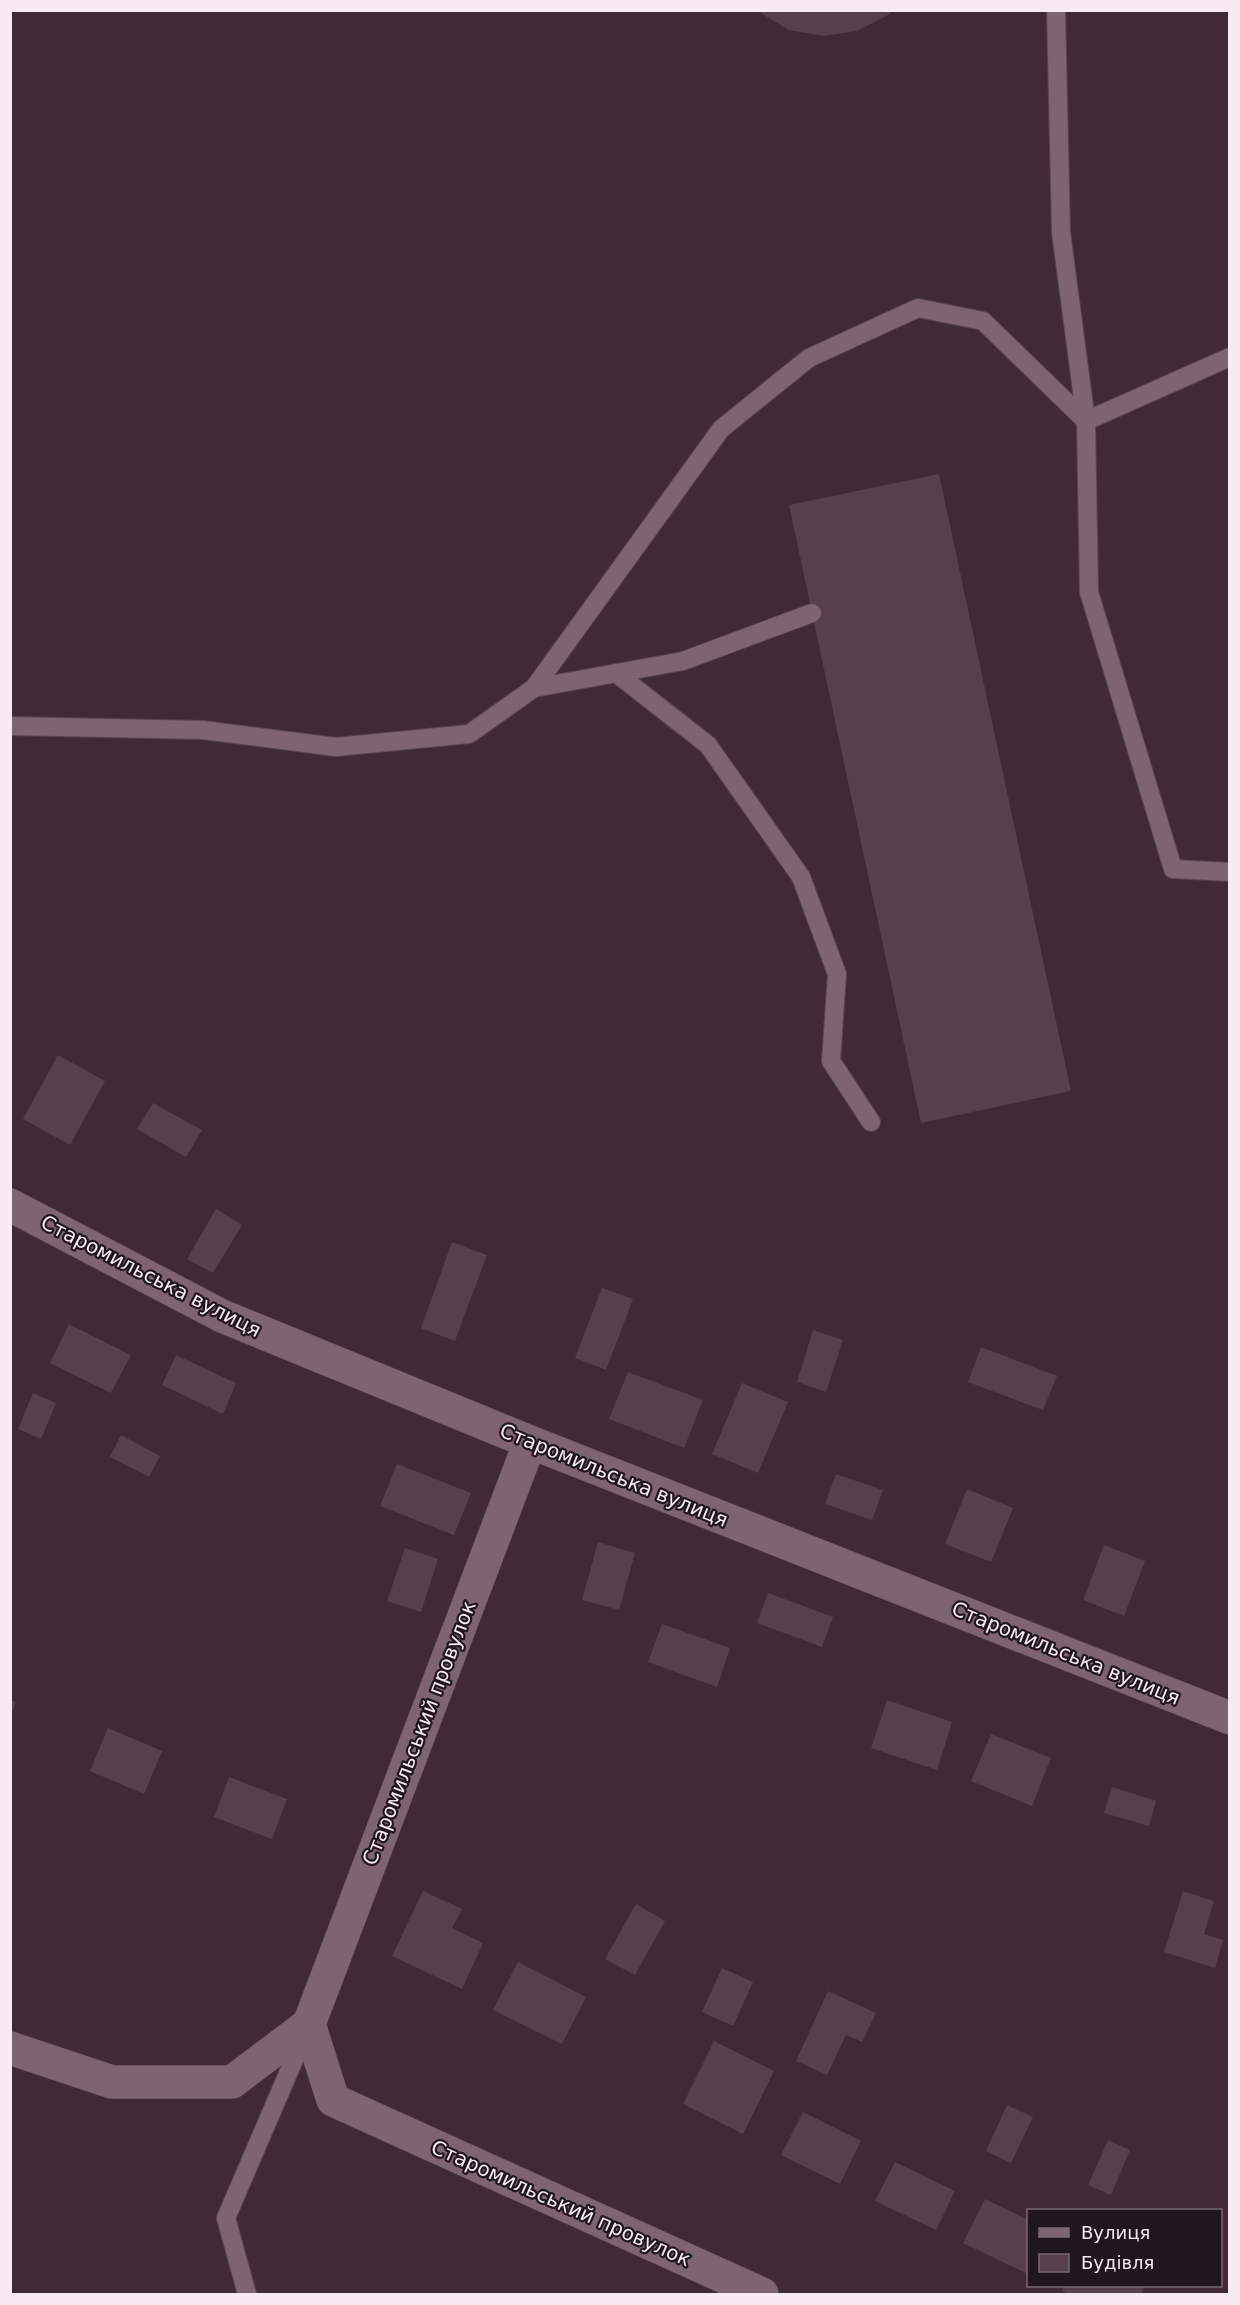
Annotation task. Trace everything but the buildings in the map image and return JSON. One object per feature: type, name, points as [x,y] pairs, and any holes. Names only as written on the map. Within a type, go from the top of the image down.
[{"type":"street","name":"Старомильська вулиця","points":[[10,1205],[222,1316],[530,1442],[1230,1718]]},
{"type":"street","name":"Старомильський провулок","points":[[530,1442],[309,2024],[333,2100],[762,2295]]},
{"type":"street","points":[[10,2048],[112,2082],[232,2082],[309,2024]]},
{"type":"lane","points":[[1056,10],[1061,232],[1086,421],[1089,592],[1173,869],[1230,872]]},
{"type":"lane","points":[[10,726],[202,730],[336,747],[469,734],[534,688],[721,429],[809,358],[918,308],[982,321],[1086,421]]},
{"type":"lane","points":[[1086,421],[1230,357]]},
{"type":"lane","points":[[534,688],[682,662],[812,613]]},
{"type":"lane","points":[[616,673],[708,746],[801,877],[837,974],[831,1060],[871,1122]]},
{"type":"lane","points":[[247,2295],[226,2218],[309,2024]]}]
